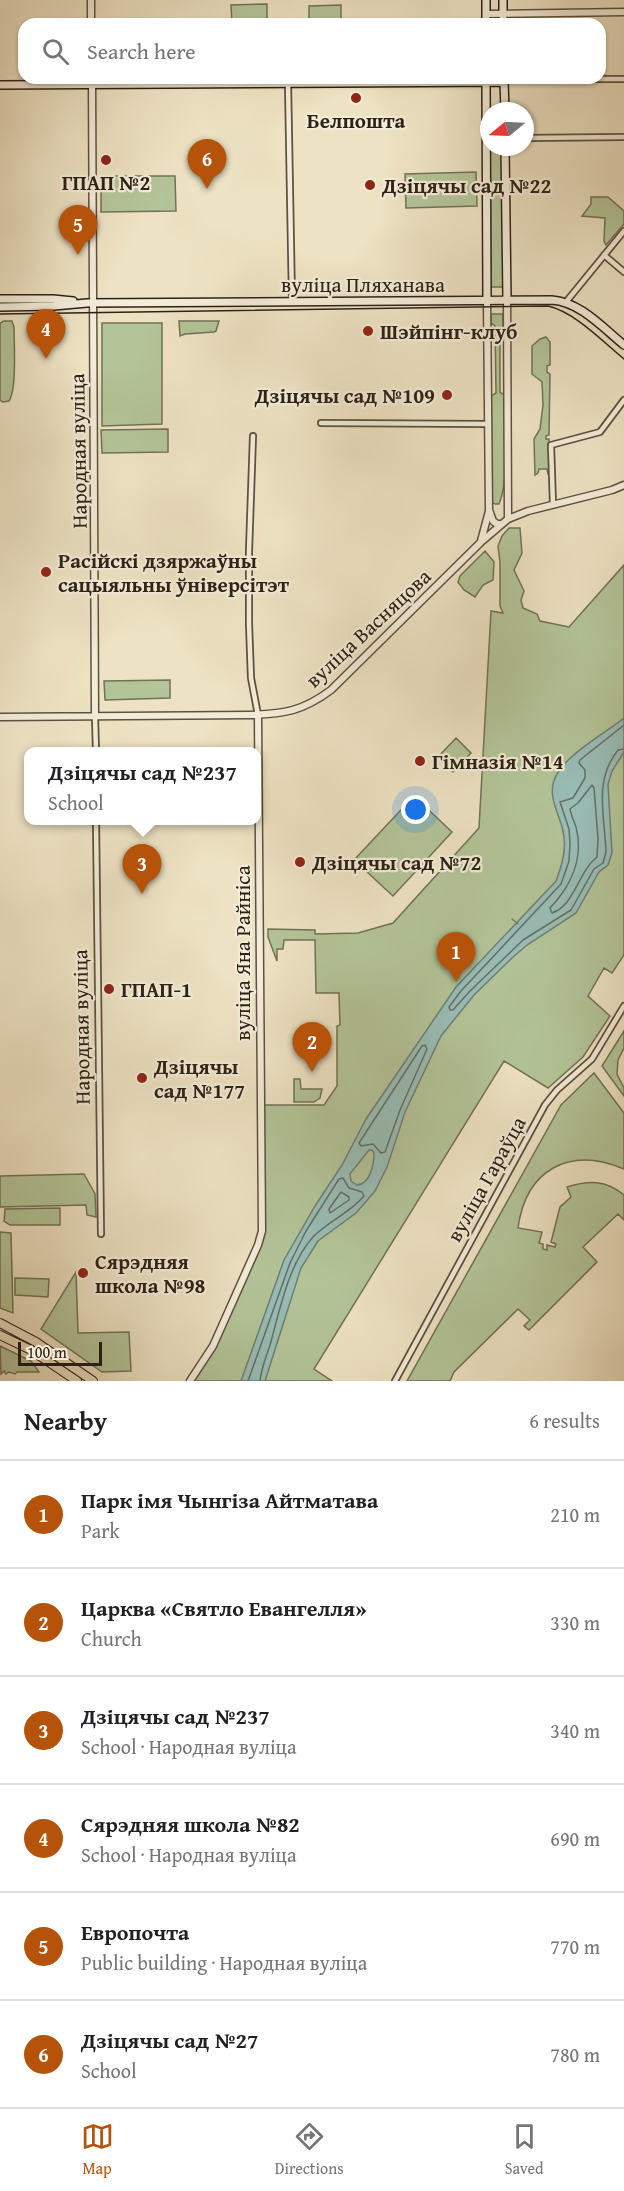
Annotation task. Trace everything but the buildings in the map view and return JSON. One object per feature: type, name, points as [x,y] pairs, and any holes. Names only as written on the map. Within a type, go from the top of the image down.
[{"type":"main road","points":[[486,0],[486,18]]},
{"type":"main road","points":[[503,0],[503,18]]},
{"type":"main road","points":[[0,85],[23,84]]},
{"type":"main road","points":[[486,84],[487,300]]},
{"type":"main road","points":[[504,84],[505,102]]},
{"type":"main road","points":[[505,156],[507,299]]},
{"type":"main road","name":"вуліца Пляханава","points":[[0,299],[53,299],[90,303]]},
{"type":"main road","name":"вуліца Пляханава","points":[[0,307],[90,303],[552,300],[566,302],[578,308],[624,345]]},
{"type":"main road","points":[[0,1323],[41,1345],[93,1381]]},
{"type":"main road","points":[[0,1335],[31,1350],[77,1381]]},
{"type":"street","points":[[91,0],[91,18]]},
{"type":"street","points":[[486,14],[624,12]]},
{"type":"street","points":[[606,79],[624,79]]},
{"type":"street","name":"Народная вуліца","points":[[92,84],[90,303],[96,747]]},
{"type":"street","points":[[288,84],[292,301]]},
{"type":"street","points":[[534,138],[624,137]]},
{"type":"street","points":[[566,302],[624,231]]},
{"type":"street","points":[[604,255],[624,272]]},
{"type":"street","points":[[507,299],[508,519]]},
{"type":"street","points":[[481,542],[489,510],[487,300]]},
{"type":"street","points":[[553,505],[551,445],[600,432],[624,400]]},
{"type":"street","points":[[321,423],[488,424]]},
{"type":"street","name":"вуліца Яна Райніса","points":[[253,436],[249,624],[251,678],[258,715],[258,747]]},
{"type":"street","name":"вуліца Васняцова","points":[[0,717],[258,715],[293,711],[326,694],[481,542],[508,519],[624,485]]},
{"type":"street","points":[[489,510],[493,521],[502,524]]},
{"type":"street","name":"Народная вуліца","points":[[96,825],[101,1234]]},
{"type":"street","name":"вуліца Яна Райніса","points":[[190,1381],[213,1346],[261,1237],[259,825]]},
{"type":"street","name":"вуліца Гараўца","points":[[394,1381],[545,1105],[557,1090],[592,1059],[624,1006]]},
{"type":"green space","points":[[267,4],[267,18],[232,18],[231,5]]},
{"type":"green space","points":[[341,5],[341,18],[309,18],[309,6]]},
{"type":"green space","points":[[490,156],[502,156],[503,287],[491,287]]},
{"type":"green space","points":[[476,172],[477,206],[406,208],[405,174]]},
{"type":"green space","points":[[101,176],[175,176],[176,211],[101,212]]},
{"type":"green space","points":[[591,197],[608,197],[624,211],[624,224],[606,245],[604,241],[605,218],[582,216],[591,204]]},
{"type":"green space","points":[[491,314],[503,314],[503,329],[500,330],[500,392],[504,395],[506,451],[504,481],[499,504],[492,502],[491,396],[496,393],[495,326],[491,323]]},
{"type":"green space","points":[[12,321],[14,327],[15,366],[12,395],[9,401],[3,402],[0,400],[0,323]]},
{"type":"green space","points":[[179,321],[219,321],[214,332],[180,336]]},
{"type":"green space","points":[[102,323],[162,323],[162,424],[102,426]]},
{"type":"green space","points":[[546,337],[550,342],[550,365],[547,366],[547,372],[550,374],[549,435],[546,439],[549,439],[550,474],[547,469],[539,469],[535,475],[534,439],[540,429],[543,405],[542,382],[532,374],[532,346]]},
{"type":"green space","points":[[168,429],[168,452],[102,453],[101,430]]},
{"type":"green space","points":[[509,528],[520,528],[522,553],[514,570],[524,591],[521,600],[523,608],[537,614],[540,621],[569,627],[624,565],[624,955],[612,973],[604,968],[588,996],[610,1016],[583,1057],[548,1088],[504,1061],[314,1369],[332,1381],[193,1381],[219,1340],[264,1237],[264,1105],[324,1105],[337,1086],[339,993],[316,993],[315,940],[284,940],[283,949],[277,949],[277,961],[268,937],[268,929],[315,930],[315,934],[358,933],[393,923],[479,828],[491,611],[503,613],[500,606],[498,546],[502,536]]},
{"type":"green space","points":[[485,551],[494,562],[493,580],[483,585],[475,597],[464,590],[458,582],[460,576]]},
{"type":"green space","points":[[170,680],[170,698],[105,700],[104,681]]},
{"type":"green space","points":[[456,738],[471,753],[453,772],[438,757]]},
{"type":"green space","points":[[414,796],[452,832],[393,896],[354,860]]},
{"type":"green space","points":[[624,1031],[624,1048],[618,1060],[617,1074],[624,1088],[624,1096],[602,1066]]},
{"type":"green space","points":[[594,1073],[624,1113],[624,1169],[586,1160],[569,1162],[554,1168],[541,1177],[530,1191],[518,1228],[542,1232],[539,1243],[543,1244],[543,1249],[547,1250],[547,1245],[555,1247],[556,1244],[551,1242],[560,1207],[571,1197],[567,1187],[590,1182],[611,1186],[624,1195],[624,1220],[618,1214],[583,1247],[597,1262],[529,1330],[524,1326],[530,1320],[518,1309],[454,1372],[450,1381],[407,1381],[561,1105]]},
{"type":"green space","points":[[294,1079],[300,1079],[301,1089],[322,1089],[320,1098],[314,1102],[294,1102]]},
{"type":"green space","points":[[84,1174],[95,1194],[96,1217],[87,1215],[86,1205],[0,1207],[0,1176]]},
{"type":"green space","points":[[60,1208],[60,1225],[10,1225],[4,1221],[5,1209]]},
{"type":"green space","points":[[0,1232],[11,1233],[13,1313],[0,1308]]},
{"type":"green space","points":[[76,1272],[78,1333],[129,1332],[131,1371],[102,1372],[41,1329]]},
{"type":"green space","points":[[15,1278],[49,1279],[48,1297],[15,1295]]},
{"type":"green space","points":[[0,1346],[31,1361],[39,1372],[17,1372],[15,1374],[9,1372],[6,1374],[4,1371],[1,1374]]},
{"type":"water","points":[[624,718],[624,752],[612,771],[608,784],[612,853],[608,865],[599,872],[576,913],[527,945],[512,958],[474,995],[441,1036],[405,1112],[387,1167],[375,1191],[356,1213],[318,1241],[301,1268],[265,1381],[241,1381],[284,1260],[342,1165],[366,1119],[456,987],[556,881],[564,851],[563,831],[552,789],[557,774],[570,758]],"holes":[[[369,1150],[372,1150],[374,1158],[368,1178],[357,1185],[351,1181],[350,1174]]]},
{"type":"waterway","points":[[512,919],[518,924]]},
{"type":"tram line","points":[[0,314],[548,306],[568,314],[624,359]]},
{"type":"place","name":"Белпошта","points":[[356,98]]},
{"type":"place","name":"ГПАП №2","points":[[106,160]]},
{"type":"place","name":"Дзіцячы сад №22","points":[[370,185]]},
{"type":"place","name":"Дзіцячы сад №27","points":[[207,189]]},
{"type":"place","name":"Европочта","points":[[78,255]]},
{"type":"place","name":"Шэйпінг-клуб","points":[[368,331]]},
{"type":"place","name":"Сярэдняя школа №82","points":[[46,359]]},
{"type":"place","name":"Дзіцячы сад №109","points":[[447,395]]},
{"type":"place","name":"Расійскі дзяржаўны сацыяльны ўніверсітэт","points":[[46,572]]},
{"type":"place","name":"Гімназія №14","points":[[420,761]]},
{"type":"place","name":"Дзіцячы сад №72","points":[[300,862]]},
{"type":"place","name":"Дзіцячы сад №237","points":[[142,894]]},
{"type":"place","name":"Парк імя Чынгіза Айтматава","points":[[456,982]]},
{"type":"place","name":"ГПАП-1","points":[[109,989]]},
{"type":"place","name":"Царква «Святло Евангелля»","points":[[312,1072]]},
{"type":"place","name":"Дзіцячы сад №177","points":[[142,1078]]},
{"type":"place","name":"Сярэдняя школа №98","points":[[83,1273]]}]
